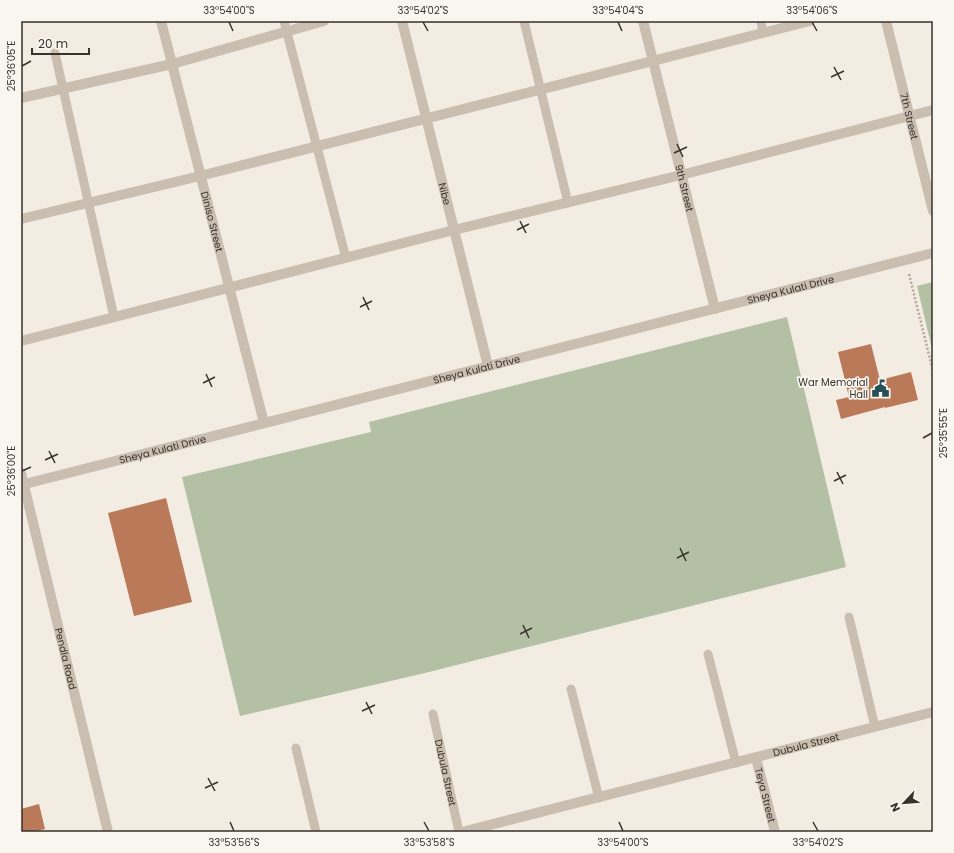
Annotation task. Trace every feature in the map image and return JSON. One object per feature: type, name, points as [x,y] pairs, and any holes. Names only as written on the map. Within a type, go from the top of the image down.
[{"type":"street","name":"Diniso Street","points":[[161,21],[264,423]]},
{"type":"street","points":[[21,98],[172,64],[324,21]]},
{"type":"street","name":"Nibe","points":[[402,21],[488,366]]},
{"type":"street","name":"9th Street","points":[[643,21],[715,309]]},
{"type":"street","points":[[21,219],[200,176],[810,21]]},
{"type":"street","name":"7th Street","points":[[886,21],[933,211]]},
{"type":"street","points":[[21,340],[454,230],[681,176],[933,110]]},
{"type":"street","name":"Sheya Kulati Drive","points":[[22,485],[933,253]]},
{"type":"street","name":"Pendla Road","points":[[21,472],[22,485],[108,832]]},
{"type":"street","name":"Dubula Street","points":[[462,832],[933,712]]},
{"type":"street","name":"Teya Street","points":[[756,758],[774,832]]},
{"type":"lane","points":[[284,21],[346,258]]},
{"type":"lane","points":[[524,21],[568,203]]},
{"type":"lane","points":[[760,21],[763,33]]},
{"type":"lane","points":[[55,53],[114,317]]},
{"type":"lane","points":[[849,618],[876,727]]},
{"type":"lane","points":[[708,654],[736,763]]},
{"type":"lane","points":[[570,689],[599,798]]},
{"type":"lane","name":"Dubula Street","points":[[432,714],[459,832]]},
{"type":"lane","points":[[296,748],[316,832]]},
{"type":"path","points":[[905,260],[933,371]]},
{"type":"green space","points":[[933,282],[933,353],[917,286]]},
{"type":"green space","points":[[787,317],[846,567],[425,673],[240,716],[182,477],[371,432],[369,422]]},
{"type":"building","name":"War Memorial Hall","points":[[871,344],[880,380],[911,372],[918,400],[841,419],[836,400],[849,397],[838,352]]},
{"type":"building","points":[[166,498],[192,602],[134,616],[108,513]]},
{"type":"building","points":[[39,804],[45,829],[33,832],[21,832],[21,809]]},
{"type":"place","name":"War Memorial Hall","points":[[881,388]]}]
